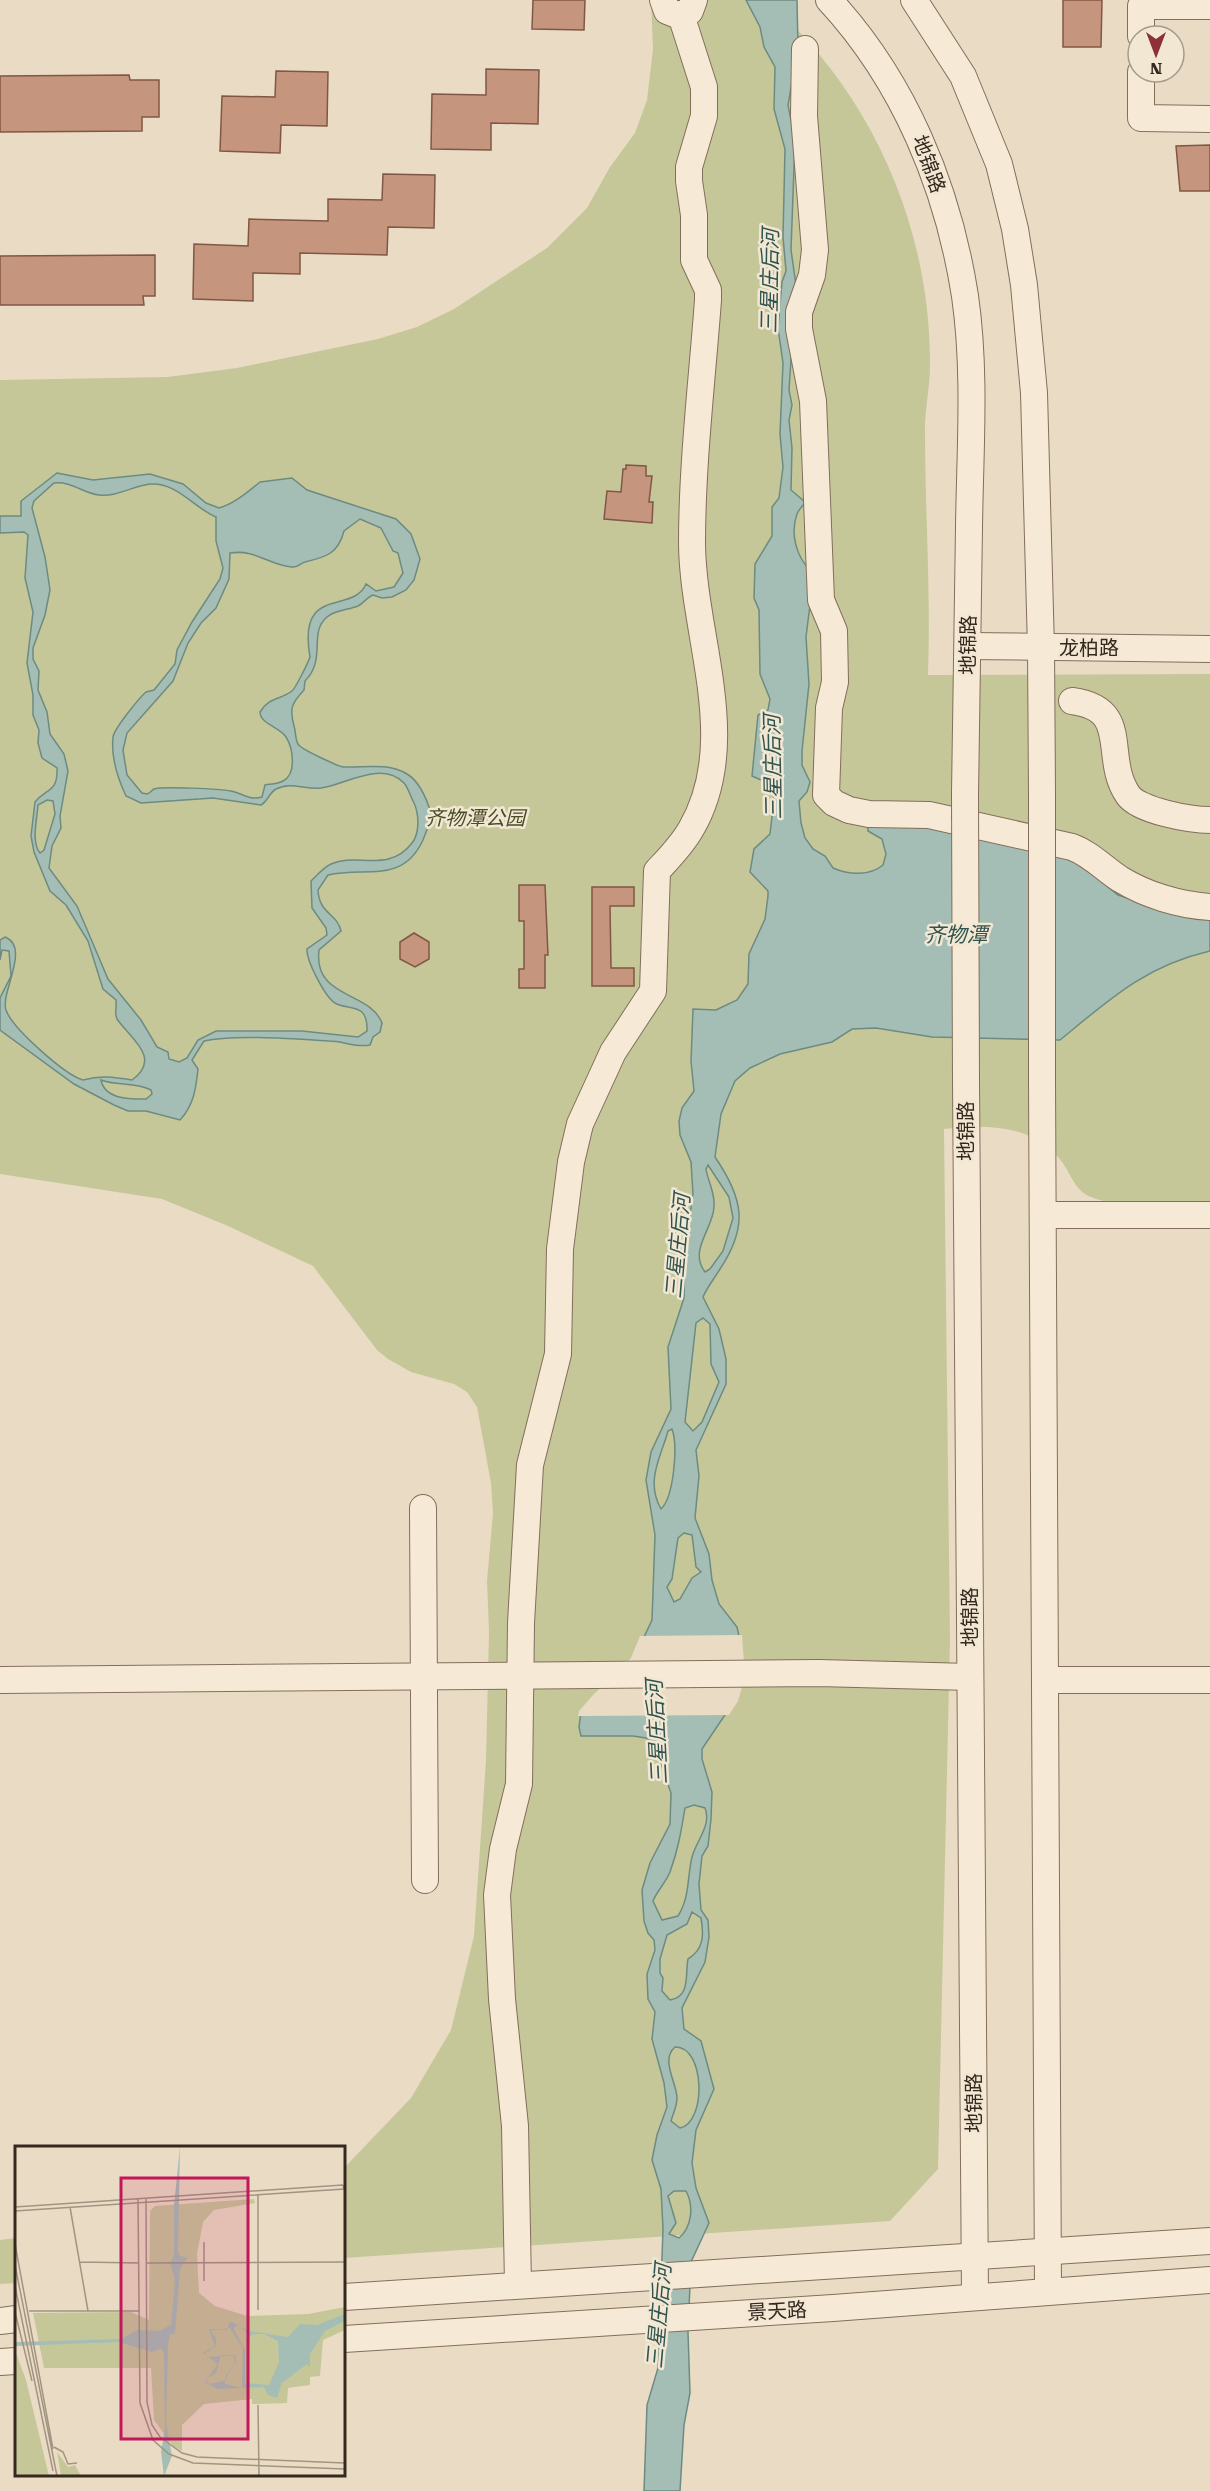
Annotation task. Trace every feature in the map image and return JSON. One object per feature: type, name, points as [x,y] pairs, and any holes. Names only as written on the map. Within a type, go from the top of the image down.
[{"type":"street","points":[[914,0],[963,76],[999,164],[1015,229],[1031,339],[1041,648],[1048,2290]]},
{"type":"street","points":[[518,2285],[516,2148],[504,2020],[497,1895],[503,1849],[519,1784],[520,1676],[530,1465],[558,1354],[560,1249],[571,1162],[580,1124],[609,1061],[653,990],[657,871],[680,846],[692,828],[709,778],[714,748],[714,718],[692,546],[708,290],[694,260],[689,166],[704,116],[704,87],[680,5]]},
{"type":"street","name":"地锦路","points":[[835,6],[879,64],[918,129],[941,197],[964,295],[971,394],[965,794],[975,2296]]},
{"type":"street","points":[[1141,24],[1141,6],[1210,6]]},
{"type":"street","points":[[805,49],[804,116],[815,250],[812,275],[798,319],[799,340],[814,412],[820,592],[822,605],[833,624],[834,640],[835,682],[830,708],[826,795],[834,803],[849,810],[869,814],[929,815],[1072,847],[1090,856],[1119,878],[1143,891],[1186,905],[1210,907]]},
{"type":"street","points":[[1141,84],[1141,118],[1210,119]]},
{"type":"street","name":"龙柏路","points":[[968,646],[1210,649]]},
{"type":"street","points":[[1072,701],[1091,704],[1107,719],[1118,771],[1128,796],[1139,804],[1177,816],[1210,820]]},
{"type":"street","points":[[1043,1215],[1210,1215]]},
{"type":"street","points":[[423,1508],[425,1880]]},
{"type":"street","points":[[0,1680],[819,1673],[970,1677]]},
{"type":"street","points":[[1045,1680],[1210,1680]]},
{"type":"street","points":[[345,2297],[1210,2241]]},
{"type":"street","name":"景天路","points":[[345,2339],[833,2308],[1048,2290],[1210,2280]]},
{"type":"street","points":[[0,2320],[15,2319]]},
{"type":"street","points":[[0,2362],[15,2361]]},
{"type":"green space","name":"齐物潭公园","points":[[651,0],[766,0],[803,36],[836,76],[864,119],[888,165],[906,213],[920,263],[928,314],[930,366],[925,429],[928,675],[1210,674],[1210,1204],[1134,1205],[1105,1201],[1081,1191],[1062,1162],[1051,1149],[1038,1140],[1008,1129],[992,1127],[944,1129],[950,1639],[938,2169],[890,2221],[345,2258],[345,2167],[411,2098],[451,2030],[474,1936],[486,1760],[489,1632],[487,1581],[493,1513],[491,1483],[477,1407],[467,1392],[454,1384],[411,1372],[377,1350],[313,1266],[228,1226],[162,1199],[0,1174],[0,380],[167,377],[237,368],[378,339],[417,327],[454,309],[547,248],[587,208],[610,167],[635,133],[647,100],[653,49]]},
{"type":"green space","points":[[15,2238],[15,2283],[0,2284],[0,2240]]},
{"type":"water","name":"齐物潭","points":[[746,0],[797,0],[798,49],[788,105],[795,140],[791,250],[796,285],[789,390],[792,405],[789,420],[792,448],[791,490],[805,502],[797,514],[794,537],[801,559],[811,571],[812,589],[806,637],[809,684],[802,751],[802,765],[810,782],[807,792],[799,801],[805,838],[813,849],[825,856],[833,868],[852,873],[866,873],[883,865],[886,854],[882,839],[868,831],[868,822],[922,824],[1065,852],[1118,895],[1156,907],[1210,918],[1210,951],[1166,965],[1147,975],[1112,998],[1060,1040],[932,1037],[876,1028],[852,1029],[832,1042],[780,1054],[750,1068],[735,1081],[721,1114],[715,1157],[737,1199],[739,1225],[729,1254],[703,1297],[719,1329],[726,1359],[726,1384],[696,1450],[699,1476],[695,1518],[709,1554],[712,1580],[719,1604],[737,1627],[742,1649],[735,1700],[702,1749],[702,1759],[712,1792],[708,1846],[702,1856],[699,1884],[701,1910],[708,1920],[709,1937],[705,1962],[682,2008],[684,2029],[701,2041],[714,2089],[696,2130],[692,2163],[696,2188],[709,2223],[691,2262],[688,2332],[690,2393],[684,2425],[680,2491],[644,2491],[647,2405],[658,2368],[663,2229],[661,2189],[652,2160],[657,2135],[667,2107],[664,2083],[652,2039],[655,2012],[648,1999],[647,1974],[655,1950],[654,1940],[648,1933],[644,1921],[642,1890],[650,1863],[670,1824],[671,1793],[654,1744],[646,1738],[581,1736],[579,1727],[581,1712],[633,1660],[652,1620],[655,1535],[646,1480],[651,1452],[671,1409],[668,1347],[684,1298],[685,1246],[693,1194],[691,1162],[680,1135],[679,1121],[682,1108],[694,1091],[691,1061],[693,1009],[716,1010],[737,1000],[748,984],[749,954],[765,919],[768,896],[768,891],[750,872],[754,849],[770,834],[774,799],[772,785],[752,776],[758,715],[768,710],[770,699],[760,674],[759,610],[754,598],[755,564],[772,536],[772,507],[779,498],[783,467],[780,434],[783,363],[778,328],[782,282],[786,271],[783,237],[785,149],[774,109],[775,67],[764,47],[760,27]],"holes":[[[708,1165],[729,1197],[733,1218],[723,1251],[710,1269],[705,1272],[699,1256],[700,1247],[713,1214],[713,1196],[706,1169]],[[703,1318],[710,1324],[711,1364],[719,1382],[702,1422],[693,1431],[685,1422],[696,1323]],[[672,1429],[675,1447],[674,1470],[669,1494],[661,1509],[654,1489],[658,1460],[668,1431]],[[684,1533],[692,1535],[696,1567],[701,1572],[692,1578],[680,1599],[674,1602],[667,1587],[672,1579],[678,1538]],[[694,1805],[705,1808],[707,1814],[705,1827],[692,1857],[682,1909],[678,1916],[662,1920],[653,1901],[670,1872],[685,1808]],[[692,1912],[701,1918],[702,1941],[697,1951],[688,1959],[686,1984],[681,1994],[670,2000],[662,1991],[663,1978],[660,1973],[660,1959],[667,1935],[687,1924]],[[675,2047],[685,2050],[692,2058],[697,2071],[699,2085],[695,2113],[689,2123],[680,2128],[671,2121],[677,2098],[669,2058]],[[674,2191],[686,2191],[691,2210],[687,2228],[679,2238],[669,2234],[676,2223],[668,2196]]]},
{"type":"water","points":[[57,473],[93,480],[150,474],[183,484],[206,503],[219,508],[236,500],[260,482],[292,478],[307,490],[396,519],[411,534],[420,559],[414,580],[406,590],[392,597],[382,598],[373,595],[358,606],[338,611],[327,617],[322,623],[317,638],[315,664],[292,710],[296,740],[300,746],[343,767],[383,767],[407,774],[419,786],[431,813],[423,840],[405,863],[382,871],[328,875],[318,890],[321,904],[336,920],[341,931],[319,950],[319,966],[325,978],[333,986],[376,1013],[382,1023],[380,1032],[373,1037],[370,1045],[266,1038],[204,1041],[192,1060],[198,1069],[195,1090],[180,1120],[146,1111],[128,1111],[114,1105],[74,1084],[0,1030],[0,998],[11,976],[9,951],[2,950],[0,960],[0,940],[5,937],[12,942],[15,950],[13,971],[5,1002],[6,1010],[18,1028],[40,1050],[64,1069],[83,1080],[107,1077],[132,1080],[141,1072],[144,1064],[141,1048],[117,1019],[116,1000],[103,989],[88,941],[66,905],[50,891],[34,852],[31,836],[35,802],[56,782],[57,768],[42,758],[38,743],[39,730],[33,715],[33,695],[27,663],[33,612],[25,578],[28,535],[24,532],[0,533],[0,516],[21,516],[21,501]],"holes":[[[54,483],[66,484],[99,495],[119,493],[144,485],[160,484],[177,491],[216,517],[216,541],[223,568],[220,579],[177,650],[175,664],[154,690],[146,692],[138,700],[114,733],[113,752],[126,796],[141,803],[213,798],[261,805],[274,791],[287,786],[321,788],[374,774],[395,776],[406,785],[416,807],[418,818],[415,839],[412,843],[393,858],[372,861],[351,860],[331,864],[311,881],[312,908],[326,928],[327,935],[307,949],[310,961],[321,986],[331,999],[335,1003],[361,1011],[364,1015],[367,1031],[358,1037],[302,1031],[216,1031],[198,1040],[187,1058],[179,1062],[169,1059],[168,1052],[157,1047],[141,1020],[108,979],[77,906],[49,868],[52,846],[61,828],[60,816],[68,771],[64,754],[50,734],[47,712],[38,690],[39,671],[33,659],[33,648],[45,615],[50,590],[45,557],[32,508],[34,501]],[[360,519],[381,528],[393,551],[398,553],[403,573],[394,587],[376,591],[366,584],[359,593],[328,605],[319,610],[311,619],[308,634],[310,657],[298,681],[292,691],[271,701],[260,712],[263,720],[286,737],[292,754],[292,767],[287,778],[279,783],[265,785],[262,797],[258,798],[216,789],[159,788],[147,794],[142,793],[127,775],[123,750],[127,733],[173,681],[188,643],[201,623],[216,608],[229,579],[230,553],[247,553],[284,566],[296,567],[335,550],[344,531]],[[47,800],[53,801],[55,814],[44,850],[40,853],[35,837],[38,805]],[[101,1080],[145,1088],[151,1090],[152,1094],[146,1099],[126,1098],[113,1095],[103,1087]]]},
{"type":"pier","points":[[742,1635],[745,1677],[738,1701],[729,1715],[578,1716],[579,1711],[593,1695],[631,1658],[640,1636]]},
{"type":"building","points":[[533,0],[585,0],[584,30],[532,29]]},
{"type":"building","points":[[1063,0],[1102,0],[1101,47],[1063,47]]},
{"type":"building","points":[[486,69],[539,70],[538,124],[491,123],[491,150],[431,149],[432,94],[486,95]]},
{"type":"building","points":[[276,71],[328,72],[327,126],[281,125],[280,153],[220,151],[222,96],[275,97]]},
{"type":"building","points":[[129,75],[130,80],[159,80],[159,117],[142,117],[142,131],[0,132],[0,76]]},
{"type":"building","points":[[1210,145],[1210,191],[1180,191],[1176,146]]},
{"type":"building","points":[[383,174],[435,175],[434,228],[388,227],[387,255],[300,253],[300,274],[253,273],[253,301],[193,299],[194,244],[248,246],[249,219],[328,221],[328,199],[382,200]]},
{"type":"building","points":[[155,255],[155,296],[143,296],[144,305],[0,305],[0,256]]},
{"type":"building","points":[[626,465],[646,466],[646,476],[652,476],[649,502],[653,502],[652,523],[604,519],[607,491],[621,492],[623,469],[626,469]]},
{"type":"building","points":[[519,885],[545,885],[548,955],[545,955],[545,988],[519,988],[519,969],[524,969],[524,921],[519,921]]},
{"type":"building","points":[[592,887],[634,887],[634,906],[610,906],[611,968],[634,968],[634,986],[592,986]]},
{"type":"building","points":[[414,933],[429,942],[429,959],[415,967],[400,959],[400,942]]},
{"type":"water label","name":"三星庄后河","points":[[770,281]]},
{"type":"water label","name":"三星庄后河","points":[[773,767]]},
{"type":"water label","name":"三星庄后河","points":[[678,1246]]},
{"type":"water label","name":"三星庄后河","points":[[657,1732]]},
{"type":"water label","name":"三星庄后河","points":[[659,2316]]}]
